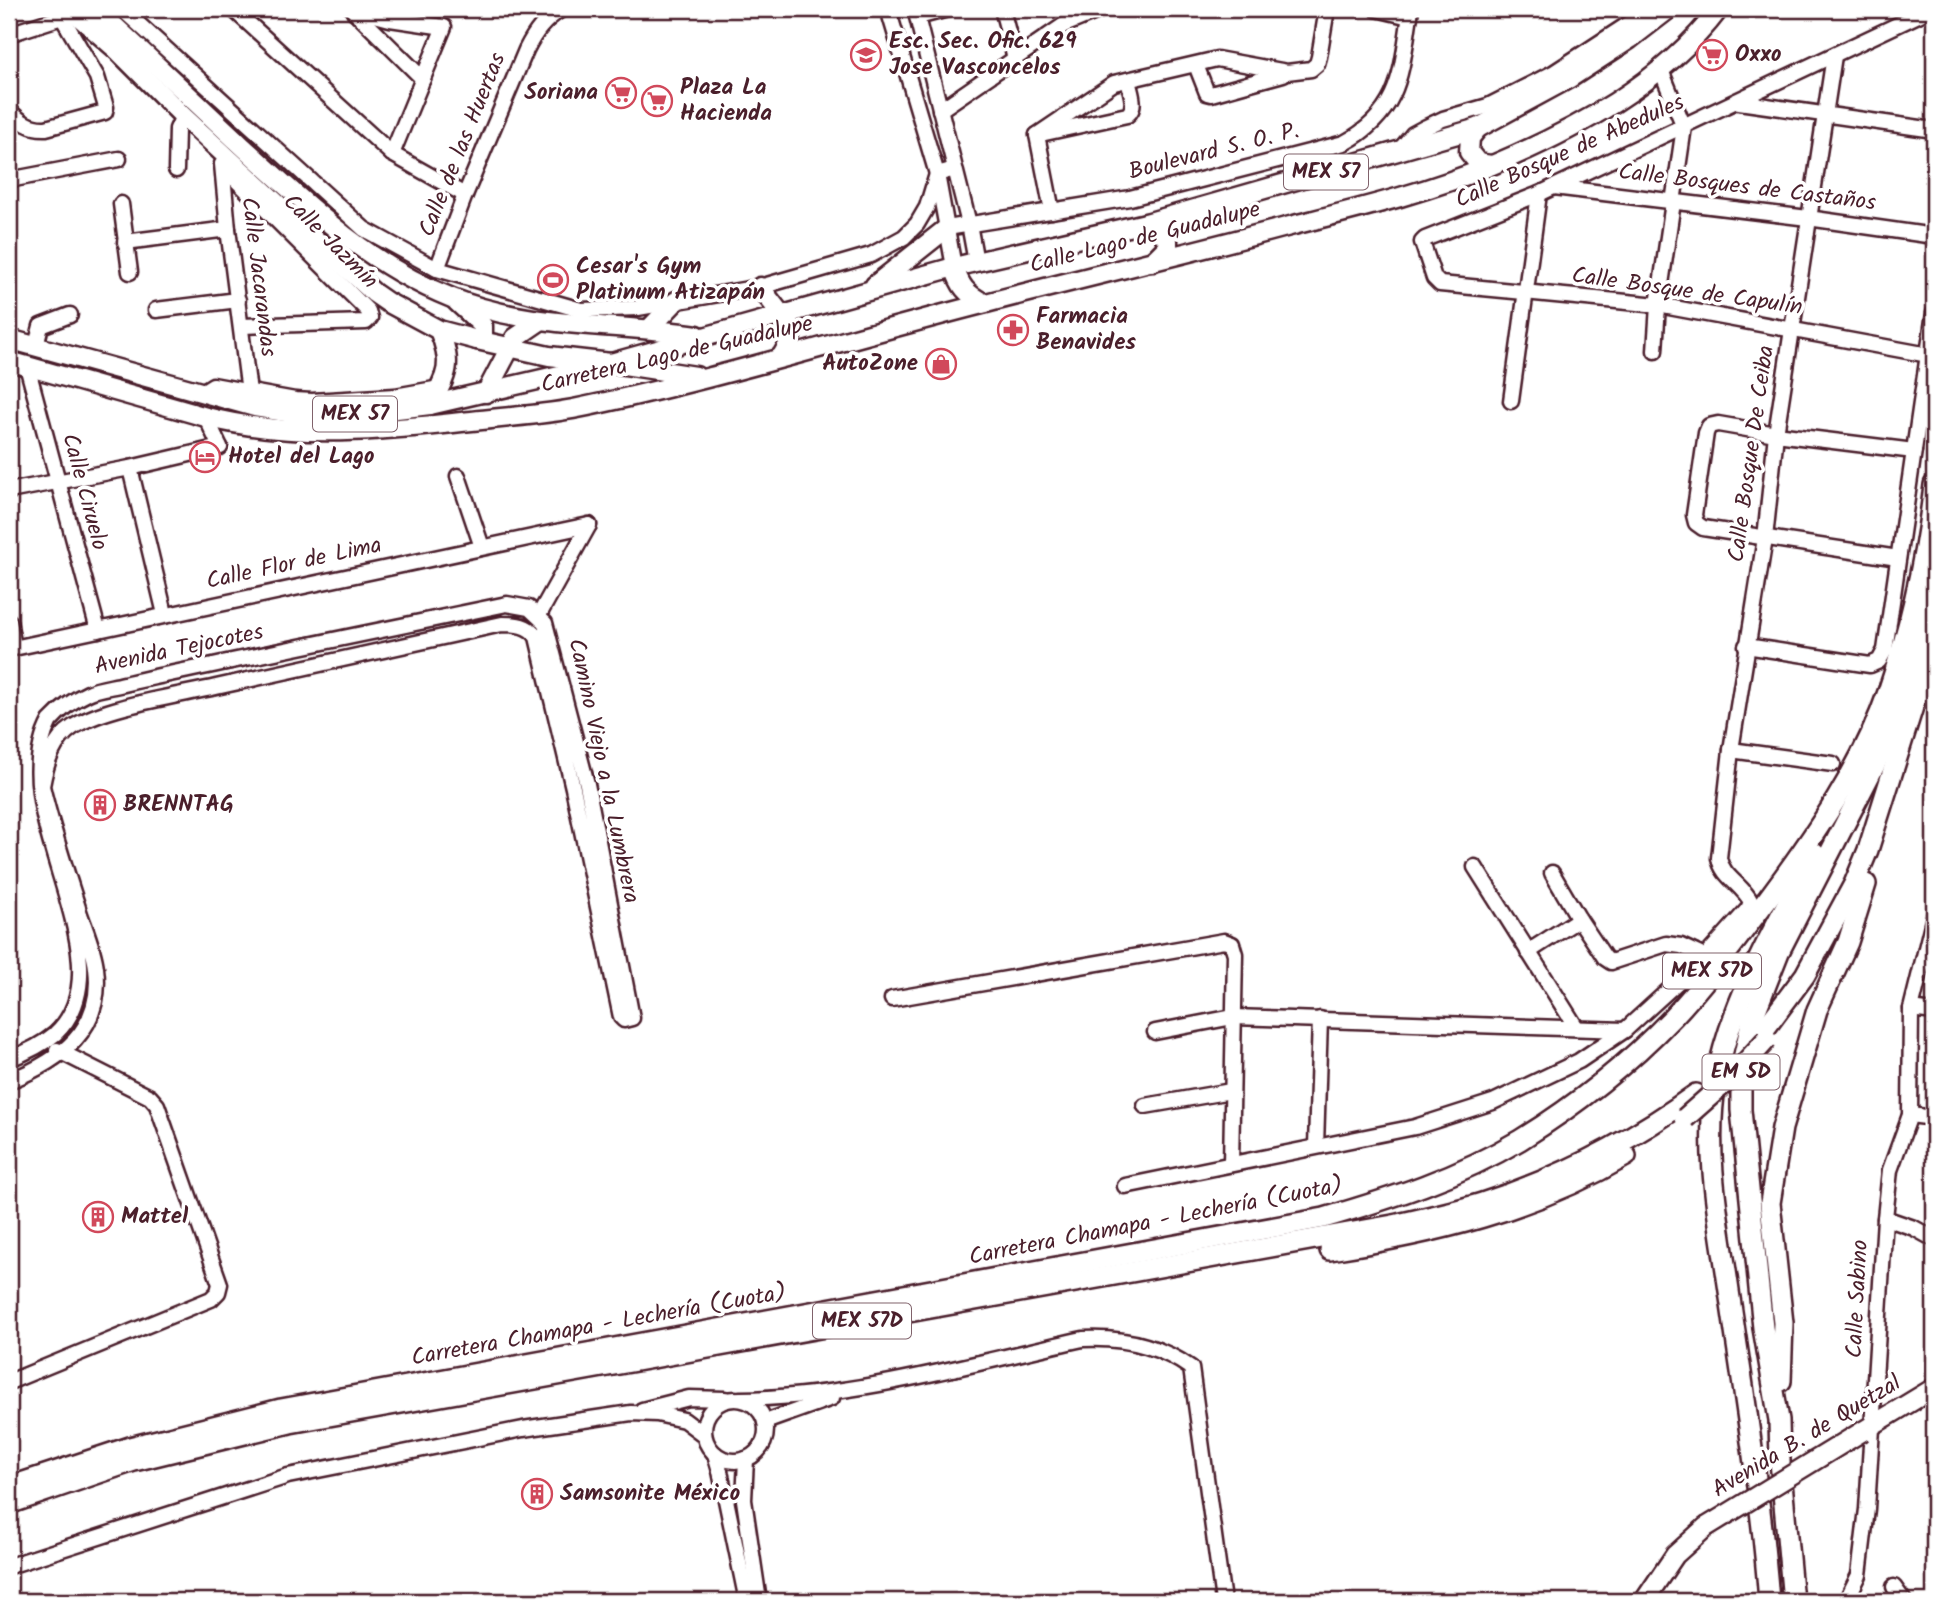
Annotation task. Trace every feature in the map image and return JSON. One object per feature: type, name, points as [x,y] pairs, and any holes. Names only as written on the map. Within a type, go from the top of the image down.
[{"type":"highway","name":"Carretera Chamapa - Lechería (Cuota)","points":[[9,1487],[130,1447],[281,1409],[1324,1218],[1396,1197],[1468,1168],[1520,1139],[1583,1097],[1636,1053],[1674,1016],[1794,864],[1849,780],[1888,693],[1916,597],[1928,536],[1934,485]]},
{"type":"highway","name":"EM 5D","points":[[1793,1601],[1780,1461],[1779,1420],[1763,1328],[1741,1110],[1741,1068],[1751,1023],[1779,952],[1875,765],[1906,687],[1934,579]]},
{"type":"highway","name":"Carretera Chamapa - Lechería (Cuota)","points":[[9,1504],[134,1461],[289,1423],[1393,1225],[1479,1204],[1566,1172],[1614,1149],[1657,1122],[1696,1094],[1765,1035],[1805,975],[1854,884],[1868,849],[1934,640]]},
{"type":"highway","points":[[1779,1420],[1783,1323],[1770,1203],[1782,1128],[1817,1010],[1848,942],[1934,683]]},
{"type":"highway","name":"EM 5D","points":[[1769,1601],[1755,1476],[1712,1179],[1712,1107],[1728,1036],[1760,955],[1836,812],[1849,780]]},
{"type":"highway","points":[[1148,1270],[1192,1271],[1398,1240],[1485,1218],[1572,1186],[1685,1118],[1736,1073],[1765,1035],[1792,1010],[1816,974],[1866,884]]},
{"type":"main road","points":[[96,9],[305,204],[345,238],[397,272],[452,298],[540,321],[650,328],[702,336]]},
{"type":"main road","points":[[1703,9],[1704,28]]},
{"type":"main road","name":"Calle Lago de Guadalupe","points":[[984,303],[1390,200],[1437,186],[1491,165],[1569,129],[1619,100],[1661,70],[1704,28],[1719,9]]},
{"type":"main road","name":"Calle Lago de Guadalupe","points":[[954,267],[1146,223],[1478,128],[1570,78],[1630,39],[1665,12]]},
{"type":"main road","points":[[66,13],[116,49],[223,158],[374,293],[439,330],[477,340],[549,356],[704,377]]},
{"type":"main road","points":[[1478,128],[1470,138],[1469,152],[1478,163],[1491,165]]},
{"type":"main road","points":[[1146,223],[1157,228],[1168,240],[1168,246],[1152,262]]},
{"type":"main road","points":[[870,289],[947,228]]},
{"type":"main road","points":[[954,267],[959,284],[965,292],[984,303]]},
{"type":"main road","name":"Carretera Lago de Guadalupe","points":[[9,338],[255,408],[347,415],[430,405],[611,363],[954,267]]},
{"type":"main road","points":[[760,287],[791,327],[793,335],[781,357]]},
{"type":"main road","points":[[452,298],[483,326],[483,336],[477,340]]},
{"type":"main road","points":[[650,328],[676,300]]},
{"type":"main road","name":"Carretera Lago de Guadalupe","points":[[9,361],[230,423],[290,432],[386,430],[570,409],[704,377],[984,303]]},
{"type":"main road","points":[[486,393],[509,347],[525,330],[540,321]]},
{"type":"main road","points":[[430,405],[449,368],[447,349],[439,330]]},
{"type":"main road","name":"Avenida B. de Quetzal","points":[[1644,1601],[1675,1555],[1706,1527],[1934,1388]]},
{"type":"street","points":[[122,9],[364,229],[437,270],[581,310],[638,307],[760,287],[871,255],[904,237],[917,224],[927,207],[937,174]]},
{"type":"street","points":[[233,9],[392,154],[465,195]]},
{"type":"street","points":[[352,9],[391,14],[444,27],[392,154]]},
{"type":"street","points":[[352,9],[422,79]]},
{"type":"street","name":"Calle de las Huertas","points":[[437,270],[465,195],[526,50],[536,31],[550,16],[562,9]]},
{"type":"street","points":[[888,9],[937,174],[954,267]]},
{"type":"street","points":[[948,9],[916,13],[976,262]]},
{"type":"street","points":[[1002,9],[1016,59]]},
{"type":"street","points":[[940,110],[1064,25],[1103,9]]},
{"type":"street","points":[[1196,65],[1203,89],[1211,94],[1287,72],[1311,69],[1317,64],[1327,9]]},
{"type":"street","points":[[1376,9],[1410,13]]},
{"type":"street","name":"Calle Bosque de Abedules","points":[[1436,282],[1422,242],[1425,239],[1539,194],[1931,9]]},
{"type":"street","points":[[1399,151],[1413,134],[1426,127],[1488,106],[1553,73],[1639,17],[1665,12]]},
{"type":"street","points":[[9,34],[66,13],[97,77],[106,107],[104,112],[37,129],[22,122],[9,110]]},
{"type":"street","name":"Boulevard S. O. P.","points":[[947,228],[1130,198],[1344,143],[1377,121],[1388,105],[1397,86],[1410,13]]},
{"type":"street","name":"Calle Bosque De Ceiba","points":[[1705,957],[1748,909],[1751,902],[1748,894],[1724,871],[1719,858],[1731,750],[1765,538],[1776,434],[1834,56]]},
{"type":"street","points":[[1037,135],[1114,83],[1217,59],[1287,72]]},
{"type":"street","points":[[1655,351],[1658,306],[1684,127],[1661,70]]},
{"type":"street","points":[[1037,135],[1127,115],[1132,111],[1133,104],[1128,80]]},
{"type":"street","points":[[1737,102],[1934,130]]},
{"type":"street","points":[[176,170],[177,129],[183,116]]},
{"type":"street","points":[[1037,135],[1052,211]]},
{"type":"street","name":"Calle Jacarandas","points":[[223,158],[228,229],[249,392]]},
{"type":"street","name":"Calle Jazmín","points":[[223,158],[368,311],[370,318],[366,322],[242,326]]},
{"type":"street","points":[[9,180],[119,159]]},
{"type":"street","points":[[937,174],[955,169]]},
{"type":"street","name":"Calle Bosques de Castaños","points":[[1554,187],[1934,236]]},
{"type":"street","points":[[1511,401],[1539,194]]},
{"type":"street","points":[[121,204],[129,241],[130,272]]},
{"type":"street","points":[[129,241],[228,229]]},
{"type":"street","name":"Calle Bosque de Capulín","points":[[1436,282],[1658,306],[1932,355]]},
{"type":"street","points":[[156,310],[238,300]]},
{"type":"street","points":[[1746,646],[1870,665],[1879,661],[1885,650],[1914,451],[1932,355],[1934,313]]},
{"type":"street","points":[[36,346],[41,326],[71,315]]},
{"type":"street","name":"Calle Ciruelo","points":[[27,366],[98,630]]},
{"type":"street","points":[[205,394],[205,390],[213,385],[312,401],[395,396],[440,388]]},
{"type":"street","points":[[206,417],[220,447]]},
{"type":"street","points":[[220,447],[230,423]]},
{"type":"street","points":[[1898,558],[1703,528],[1696,523],[1693,515],[1709,426],[1718,424],[1914,451]]},
{"type":"street","points":[[9,491],[130,468],[220,447]]},
{"type":"street","points":[[130,468],[165,614]]},
{"type":"street","points":[[458,476],[482,547]]},
{"type":"street","name":"Calle Flor de Lima","points":[[12,648],[589,525],[539,615]]},
{"type":"street","name":"Avenida Tejocotes","points":[[25,776],[33,745],[46,726],[70,704],[89,693],[152,677],[508,604],[520,605],[539,615]]},
{"type":"street","name":"Camino Viejo a la Lumbrera","points":[[524,626],[537,637],[573,788],[622,1019],[632,1018],[584,771],[549,631],[539,615]]},
{"type":"street","points":[[9,621],[12,648]]},
{"type":"street","name":"Avenida Tejocotes","points":[[9,1081],[32,1072],[62,1053],[83,1032],[96,996],[96,964],[42,786],[46,767],[62,737],[73,727],[94,716],[158,700],[502,624],[524,626]]},
{"type":"street","points":[[1731,750],[1833,764]]},
{"type":"street","points":[[9,1059],[56,1033],[65,1021],[77,991],[74,960],[39,856]]},
{"type":"street","points":[[1475,867],[1576,1027]]},
{"type":"street","points":[[1125,1186],[1415,1127],[1493,1102],[1579,1061],[1625,1030],[1705,957],[1681,946],[1666,944],[1611,962],[1605,958],[1579,919],[1552,873]]},
{"type":"street","points":[[1885,1218],[1890,1170],[1910,1115],[1911,1009],[1934,916]]},
{"type":"street","points":[[1528,952],[1579,919]]},
{"type":"street","points":[[892,999],[1224,941],[1232,944],[1235,954],[1231,1164]]},
{"type":"street","points":[[1911,1009],[1934,1012]]},
{"type":"street","points":[[1155,1032],[1233,1017],[1625,1030]]},
{"type":"street","points":[[1316,1146],[1320,1019]]},
{"type":"street","points":[[9,1382],[211,1299],[218,1292],[220,1284],[157,1105],[150,1097],[44,1042]]},
{"type":"street","points":[[1145,1106],[1231,1091]]},
{"type":"street","points":[[1910,1115],[1934,1118]]},
{"type":"street","name":"Calle Sabino","points":[[1846,1601],[1859,1575],[1867,1509],[1868,1428],[1885,1218],[1914,1228],[1934,1239]]},
{"type":"street","points":[[11,1565],[255,1485],[311,1470],[523,1429],[631,1413],[689,1398],[781,1399],[860,1388],[1083,1339],[1107,1338],[1153,1347],[1175,1356],[1191,1368],[1223,1601]]},
{"type":"street","points":[[765,1422],[860,1388]]},
{"type":"street","points":[[715,1454],[730,1461],[747,1459],[756,1453],[763,1442],[765,1422],[755,1407],[735,1399],[713,1408],[707,1416],[704,1435],[715,1454],[747,1601]]},
{"type":"street","points":[[631,1413],[676,1416],[704,1435]]},
{"type":"street","points":[[747,1459],[744,1500],[760,1601]]},
{"type":"street","points":[[1894,1587],[1904,1601]]},
{"type":"place","name":"Esc. Sec. Ofic. 629 Jose Vasconcelos","points":[[866,55]]},
{"type":"place","name":"Oxxo","points":[[1712,55]]},
{"type":"place","name":"Soriana","points":[[621,93]]},
{"type":"place","name":"Plaza La Hacienda","points":[[657,101]]},
{"type":"place","name":"Cesar's Gym Platinum Atizapán","points":[[553,280]]},
{"type":"place","name":"Farmacia Benavides","points":[[1013,330]]},
{"type":"place","name":"AutoZone","points":[[941,364]]},
{"type":"place","name":"Hotel del Lago","points":[[205,457]]},
{"type":"place","name":"BRENNTAG","points":[[100,805]]},
{"type":"place","name":"Mattel","points":[[98,1217]]},
{"type":"place","name":"Samsonite México","points":[[537,1494]]}]
